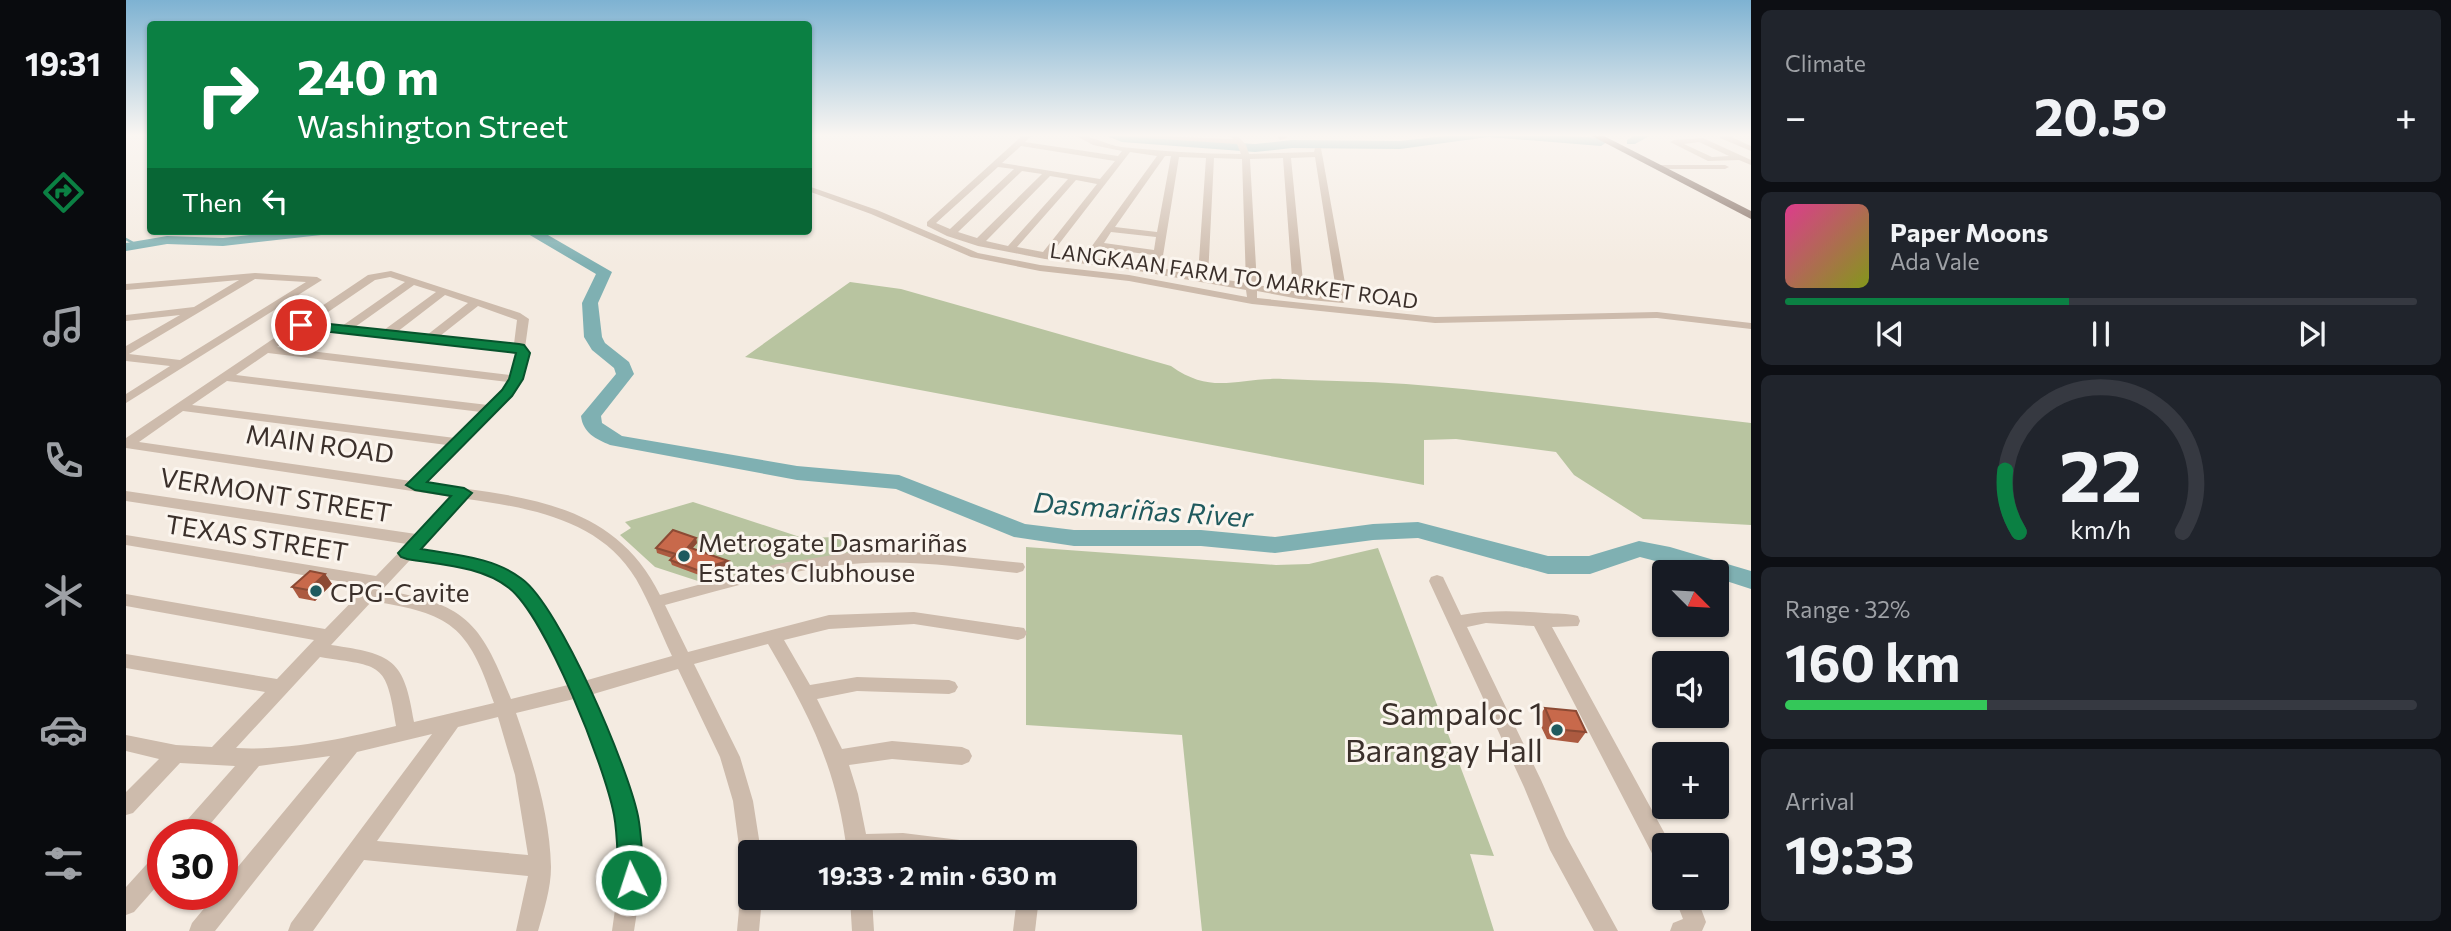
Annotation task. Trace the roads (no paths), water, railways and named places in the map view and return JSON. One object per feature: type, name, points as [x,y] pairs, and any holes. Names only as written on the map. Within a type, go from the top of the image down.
[{"type":"main road","points":[[1684,178],[1751,216]]},
{"type":"main road","points":[[1687,178],[1751,209]]},
{"type":"street","points":[[980,178],[929,224],[978,243],[1203,280],[1253,295],[1343,300],[1323,178]]},
{"type":"street","points":[[950,234],[1009,178]]},
{"type":"street","points":[[978,243],[1043,178]]},
{"type":"street","points":[[1010,249],[1073,178]]},
{"type":"street","points":[[1084,178],[1102,181]]},
{"type":"street","points":[[1045,256],[1104,178]]},
{"type":"street","points":[[1086,261],[1145,178]]},
{"type":"street","points":[[1155,271],[1170,178]]},
{"type":"street","points":[[1203,280],[1209,178]]},
{"type":"street","points":[[1245,178],[1253,295]]},
{"type":"street","points":[[1289,178],[1299,296]]},
{"type":"street","name":"LANGKAAN FARM TO MARKET ROAD","points":[[812,189],[874,212],[975,255],[1040,268],[1435,320],[1657,315],[1751,326]]},
{"type":"street","points":[[1110,229],[1160,235]]},
{"type":"street","points":[[1097,245],[1157,253]]},
{"type":"street","points":[[126,444],[372,277],[381,274],[391,274],[523,318],[519,348]]},
{"type":"street","points":[[126,351],[255,276]]},
{"type":"street","points":[[126,287],[255,276],[317,280],[126,399]]},
{"type":"street","points":[[344,330],[412,282]]},
{"type":"street","points":[[386,334],[443,292]]},
{"type":"street","points":[[429,339],[475,303]]},
{"type":"street","points":[[126,318],[198,310]]},
{"type":"street","points":[[301,325],[519,348],[523,353],[516,379],[507,393],[415,485]]},
{"type":"street","points":[[265,349],[516,379]]},
{"type":"street","points":[[126,357],[181,364]]},
{"type":"street","points":[[224,377],[490,410]]},
{"type":"street","points":[[180,407],[456,442]]},
{"type":"street","name":"MAIN ROAD","points":[[126,444],[415,485],[552,509],[600,532],[630,559],[655,602],[730,757],[743,801],[749,840]]},
{"type":"street","points":[[215,757],[464,493]]},
{"type":"street","name":"VERMONT STREET","points":[[126,496],[413,546],[477,565],[517,584],[542,614],[580,690],[614,777],[626,816],[631,880],[623,931]]},
{"type":"street","name":"TEXAS STREET","points":[[126,540],[374,588],[457,619],[472,634],[485,656],[504,709],[528,788],[540,867]]},
{"type":"street","points":[[655,602],[766,572],[831,560],[904,558],[1017,567]]},
{"type":"street","points":[[1437,581],[1558,843],[1607,931]]},
{"type":"street","points":[[126,600],[322,643],[374,660],[388,668],[396,681],[406,732]]},
{"type":"street","points":[[1458,622],[1486,617],[1573,621]]},
{"type":"street","points":[[126,743],[176,754],[254,758],[351,745],[580,690],[830,622],[901,618],[944,620],[1018,633]]},
{"type":"street","points":[[1539,620],[1653,833]]},
{"type":"street","points":[[772,636],[806,693],[838,758],[856,840]]},
{"type":"street","points":[[126,661],[281,687]]},
{"type":"street","points":[[806,693],[857,684],[949,687]]},
{"type":"street","points":[[299,931],[452,721]]},
{"type":"street","points":[[200,931],[351,745]]},
{"type":"street","points":[[838,758],[892,750],[962,756]]},
{"type":"street","points":[[126,806],[176,754]]},
{"type":"street","points":[[201,819],[254,758]]},
{"type":"street","points":[[359,849],[540,867],[527,931]]},
{"type":"street","points":[[126,904],[147,880]]},
{"type":"street","points":[[748,931],[750,910]]},
{"type":"street","points":[[862,910],[863,931]]},
{"type":"street","points":[[1024,931],[1027,910]]},
{"type":"street","points":[[1681,931],[1689,930],[1695,922],[1690,910]]},
{"type":"waterway","name":"Dasmariñas River","points":[[126,247],[167,240],[223,242],[285,235]]},
{"type":"waterway","name":"Dasmariñas River","points":[[537,235],[604,272],[590,303],[593,337],[598,346],[623,366],[625,374],[591,416],[592,425],[602,434],[617,441],[797,473],[899,482],[1022,531],[1074,538],[1201,538],[1275,545],[1373,532],[1418,530],[1548,565],[1590,565],[1639,549],[1670,555],[1751,580]]},
{"type":"waterway","points":[[126,239],[135,244]]},
{"type":"place","name":"Metrogate Dasmariñas Estates Clubhouse","points":[[684,556]]},
{"type":"place","name":"CPG-Cavite","points":[[316,591]]},
{"type":"place","name":"Sampaloc 1 Barangay Hall","points":[[1557,730]]}]
